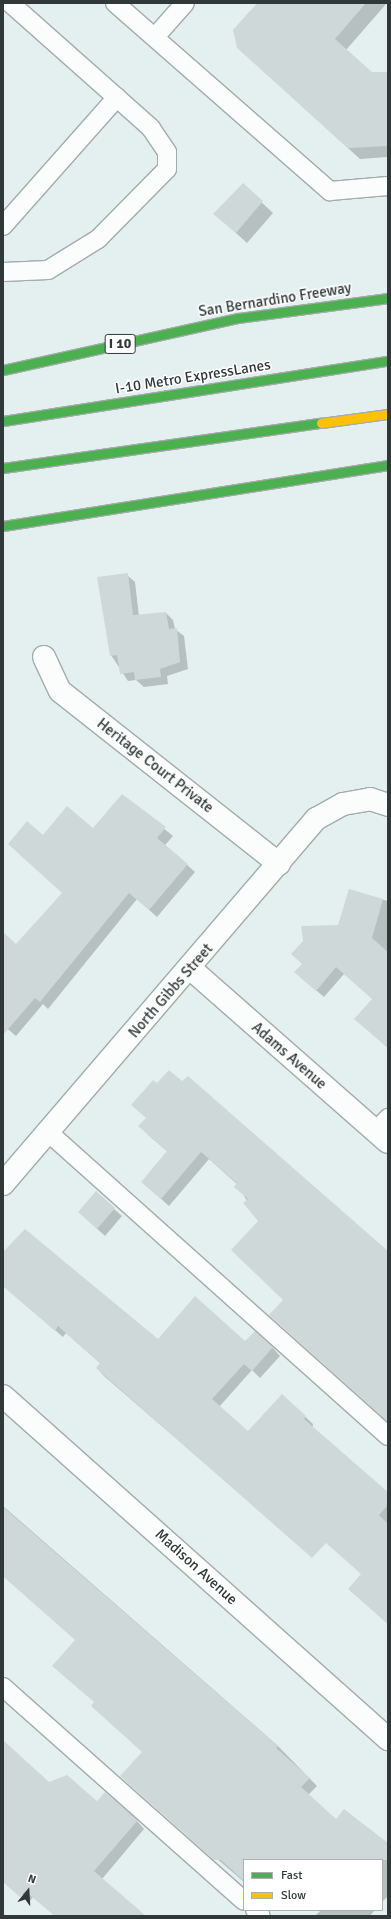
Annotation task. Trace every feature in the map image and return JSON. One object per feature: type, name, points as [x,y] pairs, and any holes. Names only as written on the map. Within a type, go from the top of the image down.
[{"type":"highway","points":[[238,318],[388,290]]},
{"type":"highway","name":"San Bernardino Freeway","points":[[3,370],[238,318],[388,298]]},
{"type":"highway","name":"I-10 Metro ExpressLanes","points":[[3,421],[388,361]]},
{"type":"highway","points":[[3,468],[388,414]]},
{"type":"highway","points":[[3,526],[78,516],[388,464]]},
{"type":"highway","points":[[263,484],[388,474]]},
{"type":"highway","points":[[3,532],[78,516]]},
{"type":"street","name":"Heritage Court Private","points":[[44,657],[60,691],[278,864]]},
{"type":"street","name":"North Gibbs Street","points":[[3,1184],[191,969],[316,819],[343,804],[370,798],[388,805]]},
{"type":"street","name":"Adams Avenue","points":[[191,969],[384,1131]]},
{"type":"street","name":"Madison Avenue","points":[[3,1396],[388,1739]]},
{"type":"lane","points":[[3,272],[48,270],[73,256],[98,239],[167,169],[167,152],[151,128],[10,3]]},
{"type":"lane","points":[[116,3],[330,191],[388,186]]},
{"type":"lane","points":[[154,37],[185,3]]},
{"type":"lane","points":[[3,226],[117,97]]},
{"type":"lane","points":[[48,1132],[388,1436]]},
{"type":"lane","points":[[3,1687],[243,1900]]},
{"type":"building","points":[[257,3],[366,3],[335,39],[372,72],[388,72],[388,146],[348,148],[237,48],[233,30]]},
{"type":"building","points":[[243,183],[263,201],[236,233],[213,214]]},
{"type":"building","points":[[128,573],[133,615],[166,612],[169,629],[177,628],[180,662],[160,669],[161,677],[135,680],[134,672],[120,674],[117,655],[110,656],[97,577]]},
{"type":"building","points":[[122,794],[166,827],[157,838],[188,864],[149,910],[129,893],[40,1002],[35,998],[3,1035],[3,932],[16,944],[62,893],[8,844],[27,821],[43,835],[67,806],[93,828]]},
{"type":"building","points":[[349,889],[383,899],[372,938],[388,952],[388,1048],[354,1019],[372,999],[336,967],[316,991],[294,972],[302,964],[291,954],[303,941],[301,926],[338,925]]},
{"type":"building","points":[[169,1070],[182,1081],[188,1076],[388,1251],[388,1422],[269,1315],[283,1300],[231,1250],[258,1221],[243,1203],[248,1199],[234,1187],[237,1183],[201,1152],[161,1199],[141,1182],[167,1151],[138,1126],[146,1118],[131,1105],[153,1080],[157,1083]]},
{"type":"building","points":[[96,1191],[115,1208],[97,1229],[78,1212]]},
{"type":"building","points":[[25,1229],[158,1339],[195,1296],[245,1341],[255,1331],[273,1347],[252,1371],[244,1364],[212,1399],[248,1431],[282,1394],[306,1416],[304,1419],[388,1492],[388,1505],[379,1515],[388,1524],[388,1624],[348,1589],[361,1574],[326,1543],[312,1558],[96,1368],[100,1363],[58,1326],[55,1331],[3,1286],[3,1252]]},
{"type":"building","points":[[3,1507],[278,1746],[276,1748],[310,1778],[301,1787],[336,1819],[344,1809],[388,1843],[388,1860],[243,1859],[243,1880],[221,1860],[214,1860],[120,1776],[142,1752],[91,1706],[94,1702],[52,1666],[75,1640],[3,1576]]},
{"type":"building","points":[[3,1740],[49,1782],[67,1775],[97,1801],[105,1792],[138,1820],[94,1871],[146,1916],[55,1916],[25,1891],[20,1897],[3,1882]]},
{"type":"traffic: fast","points":[[3,370],[238,318],[388,298]]},
{"type":"traffic: fast","points":[[3,421],[388,361]]},
{"type":"traffic: fast","points":[[3,468],[321,423]]},
{"type":"traffic: fast","points":[[3,526],[388,465]]},
{"type":"traffic: slow","points":[[321,423],[388,414]]}]
